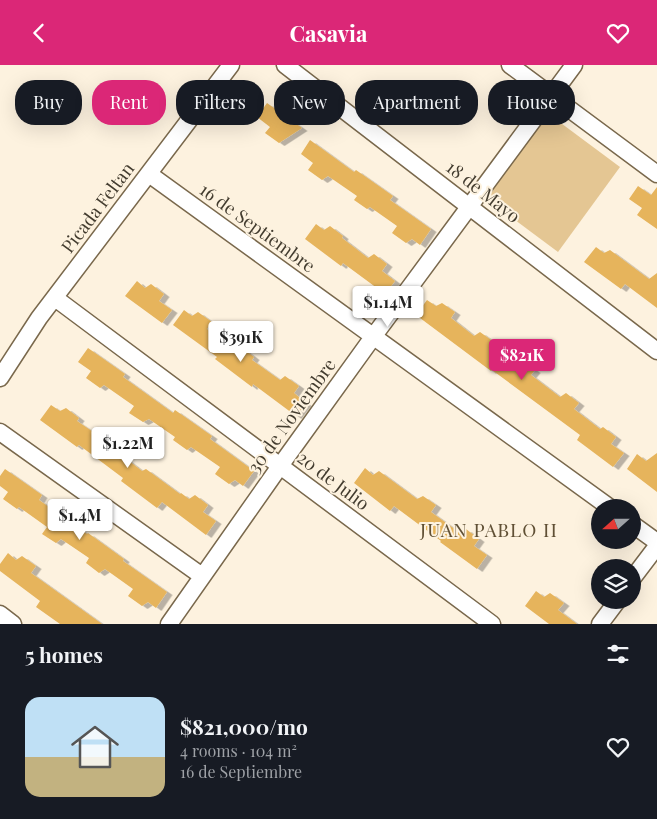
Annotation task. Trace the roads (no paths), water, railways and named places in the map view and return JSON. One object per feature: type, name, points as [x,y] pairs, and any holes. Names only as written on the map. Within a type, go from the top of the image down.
[{"type":"street","name":"Picada Feltan","points":[[0,378],[39,318],[231,65]]},
{"type":"street","name":"18 de Mayo","points":[[285,65],[657,351]]},
{"type":"street","points":[[510,65],[531,80]]},
{"type":"street","name":"30 de Noviembre","points":[[563,80],[574,65]]},
{"type":"street","points":[[575,112],[657,174]]},
{"type":"street","name":"30 de Noviembre","points":[[169,624],[373,337],[530,125]]},
{"type":"street","name":"16 de Septiembre","points":[[149,174],[598,499]]},
{"type":"street","name":"20 de Julio","points":[[55,298],[492,624]]},
{"type":"street","points":[[0,432],[202,576]]},
{"type":"street","points":[[641,530],[657,542]]},
{"type":"street","points":[[641,567],[657,546]]},
{"type":"street","points":[[600,624],[611,609]]},
{"type":"street","points":[[0,614],[13,624]]},
{"type":"district","name":"JUAN PABLO II","points":[[489,530]]}]
